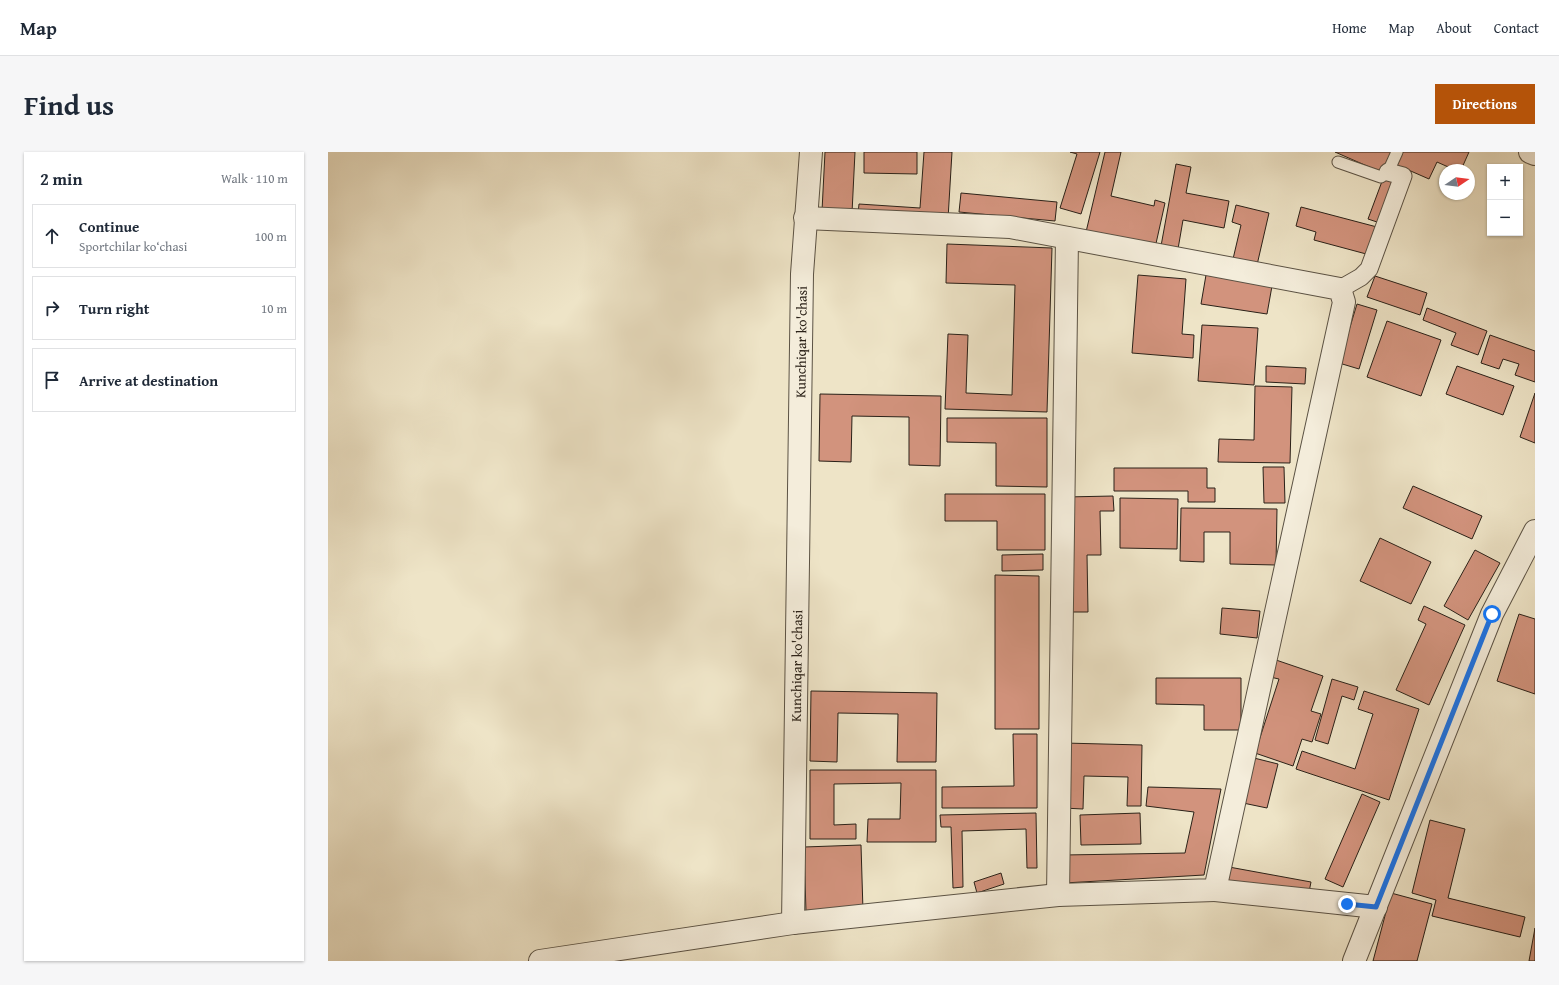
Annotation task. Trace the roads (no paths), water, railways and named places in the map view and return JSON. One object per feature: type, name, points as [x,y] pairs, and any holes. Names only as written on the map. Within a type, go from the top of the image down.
[{"type":"street","name":"Kunchiqar ko'chasi","points":[[794,923],[802,274],[810,152]]},
{"type":"street","points":[[1530,152],[1535,154]]},
{"type":"street","points":[[805,218],[1010,227],[1340,289],[1361,277],[1369,269],[1403,176],[1388,172]]},
{"type":"street","points":[[1058,895],[1067,238]]},
{"type":"street","points":[[1215,890],[1344,302],[1340,289]]},
{"type":"street","points":[[1354,961],[1492,614],[1535,531]]},
{"type":"street","points":[[540,961],[578,958],[794,923],[1058,895],[1215,890],[1376,907]]},
{"type":"lane","points":[[1338,162],[1380,177],[1388,172],[1397,152]]}]
